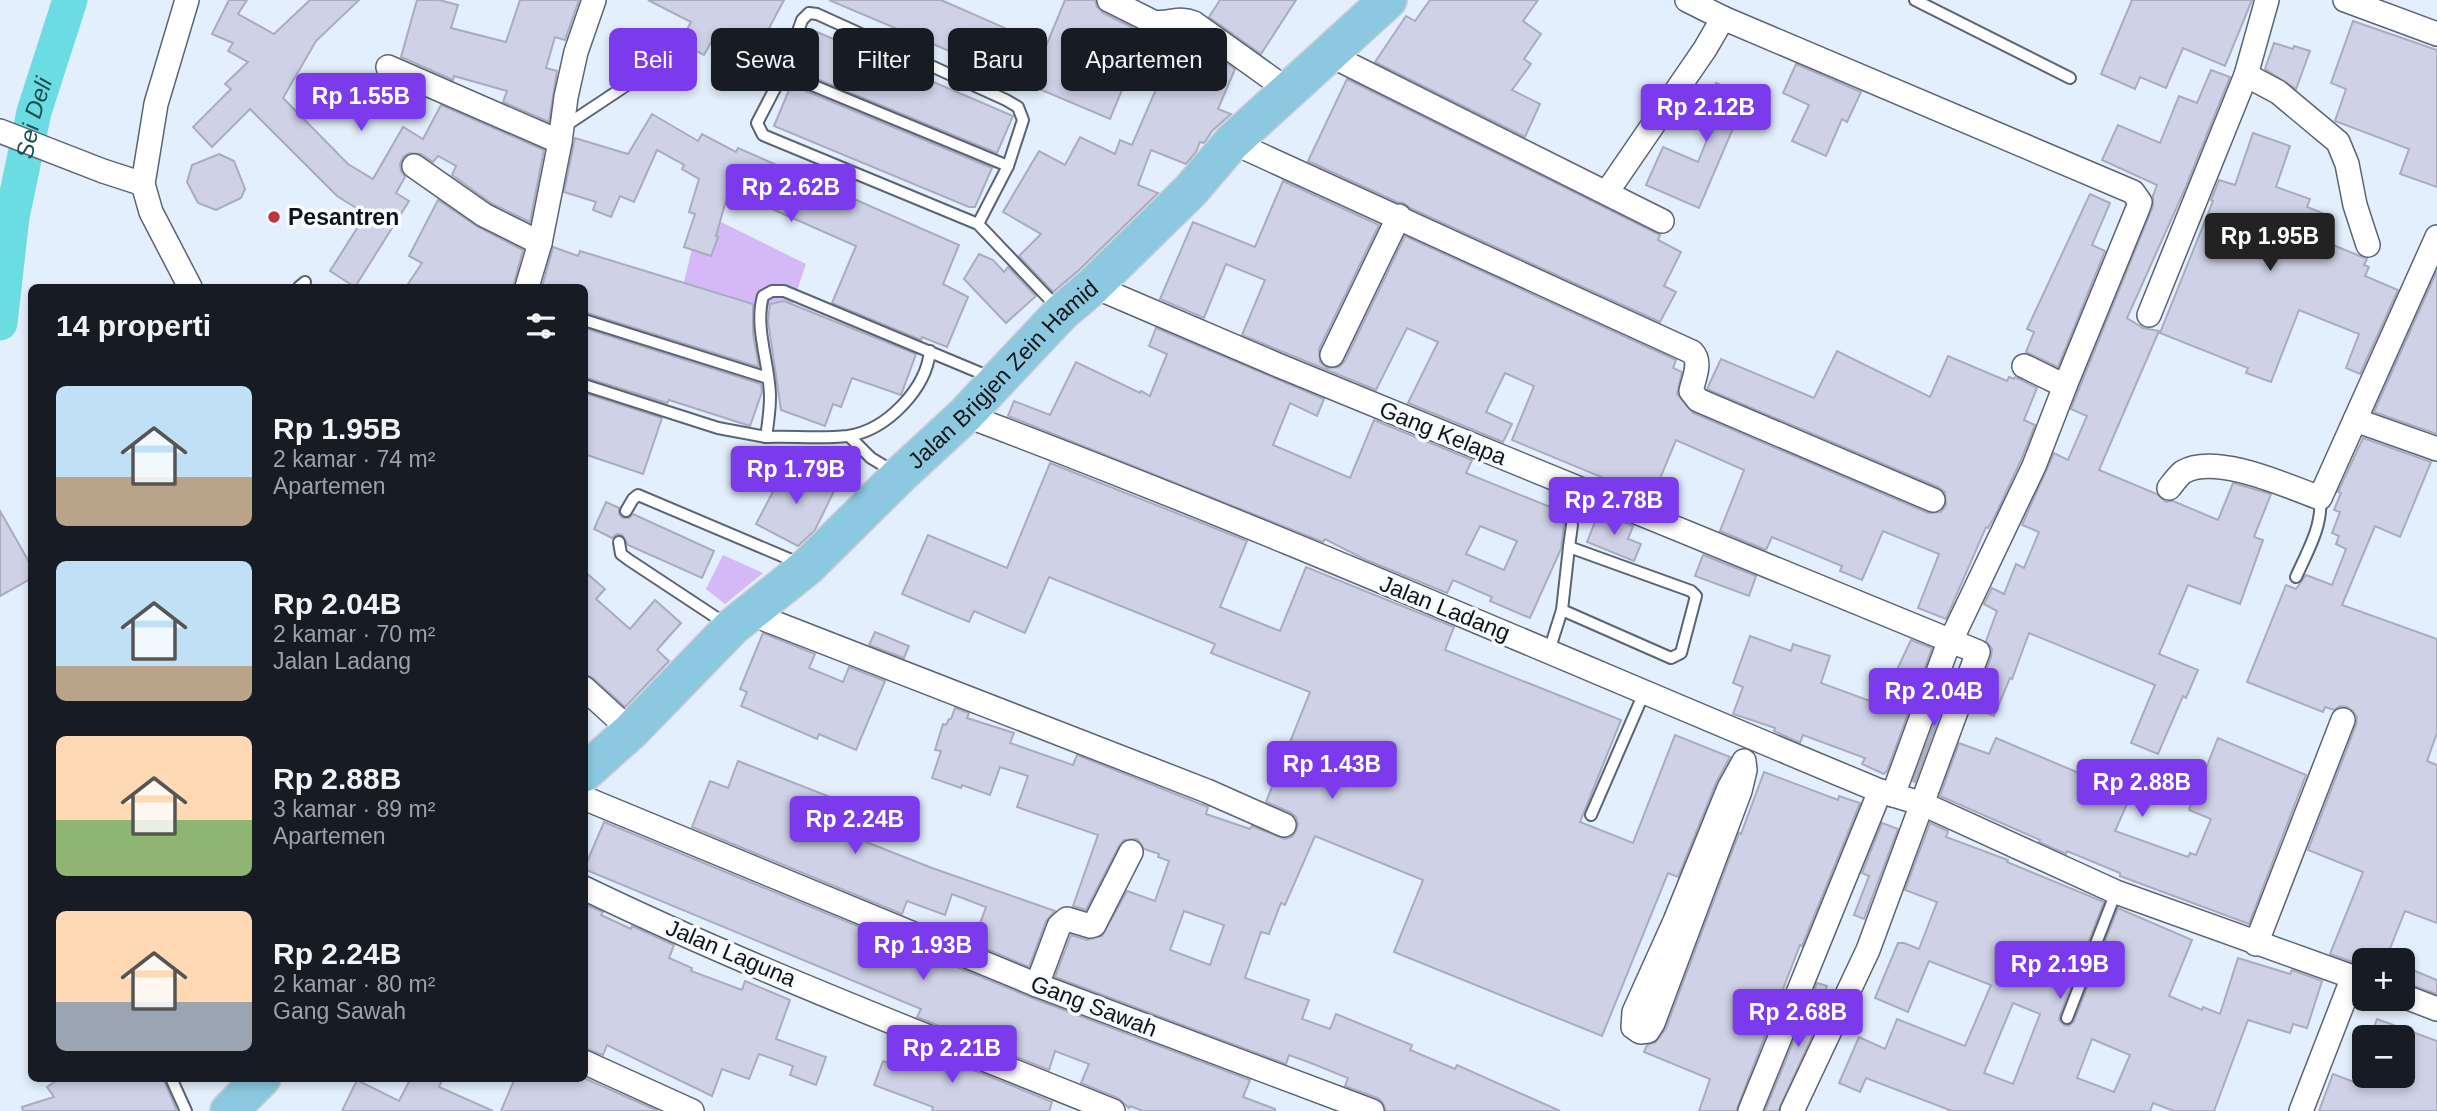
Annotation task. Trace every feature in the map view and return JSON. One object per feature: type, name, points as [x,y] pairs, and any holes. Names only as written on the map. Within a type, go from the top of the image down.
[{"type":"main road","name":"Jalan Brigjen Zein Hamid","points":[[588,769],[631,731],[740,620],[807,567],[965,415],[1062,312],[1093,286],[1191,190],[1232,142],[1388,0]]},
{"type":"main road","points":[[229,1111],[258,1082]]},
{"type":"street","points":[[187,0],[156,104],[143,184],[151,212],[188,284]]},
{"type":"street","points":[[528,284],[540,243],[576,52],[594,0]]},
{"type":"street","points":[[1109,0],[1153,22],[1177,19],[1194,23],[1289,90]]},
{"type":"street","points":[[1687,0],[1723,18],[2133,192],[2140,202],[2034,466],[1950,641],[1750,1111]]},
{"type":"street","points":[[2149,315],[2246,75],[2267,0]]},
{"type":"street","points":[[2345,0],[2437,34]]},
{"type":"street","points":[[1607,192],[1705,49],[1723,18]]},
{"type":"street","points":[[1328,54],[1662,221]]},
{"type":"street","points":[[388,67],[560,136]]},
{"type":"street","points":[[2246,75],[2278,92],[2338,142],[2347,164],[2355,205],[2368,245]]},
{"type":"street","points":[[0,131],[143,184]]},
{"type":"street","points":[[1232,142],[1692,352],[1698,363],[1692,391],[1698,400],[1933,500]]},
{"type":"street","points":[[414,166],[484,215],[540,243]]},
{"type":"street","points":[[1332,355],[1399,216]]},
{"type":"street","points":[[2169,488],[2181,473],[2193,468],[2207,467],[2250,473],[2320,498],[2437,237]]},
{"type":"street","name":"Gang Kelapa","points":[[1093,286],[1280,366],[1978,652],[1923,804]]},
{"type":"street","points":[[2024,366],[2065,386]]},
{"type":"street","name":"Jalan Ladang","points":[[965,415],[1111,471],[1886,793],[1923,804],[2116,892],[2352,977]]},
{"type":"street","points":[[2355,420],[2437,449]]},
{"type":"street","points":[[740,620],[1207,791],[1284,825]]},
{"type":"street","points":[[588,692],[631,731]]},
{"type":"street","points":[[2256,944],[2343,720]]},
{"type":"street","points":[[1657,984],[1683,924],[1729,788],[1744,761],[1751,738]]},
{"type":"street","name":"Gang Sawah","points":[[588,800],[1037,985],[1372,1111]]},
{"type":"street","points":[[1793,1111],[1868,950],[1923,804]]},
{"type":"street","points":[[1037,985],[1059,926],[1067,919],[1092,927],[1094,925],[1131,852]]},
{"type":"street","name":"Jalan Laguna","points":[[588,890],[830,996],[1113,1111]]},
{"type":"street","points":[[2301,1111],[2352,995]]},
{"type":"street","points":[[2415,1001],[2437,1009]]},
{"type":"street","points":[[588,1064],[692,1111]]},
{"type":"lane","points":[[1915,0],[2070,78]]},
{"type":"lane","points":[[799,28],[809,13],[817,14],[1018,107],[1023,120],[1008,166],[978,225]]},
{"type":"lane","points":[[819,88],[1008,166]]},
{"type":"lane","points":[[560,136],[623,91]]},
{"type":"lane","points":[[774,91],[757,123],[763,135],[978,225],[1062,312]]},
{"type":"lane","points":[[766,437],[770,398],[761,302],[763,296],[779,289],[998,380]]},
{"type":"lane","points":[[588,321],[768,378]]},
{"type":"lane","points":[[588,386],[718,428],[766,437],[849,436],[874,426],[901,407],[917,390],[928,367],[930,351]]},
{"type":"lane","points":[[849,436],[871,457],[900,475]]},
{"type":"lane","points":[[626,511],[638,495],[807,567]]},
{"type":"lane","points":[[2296,577],[2319,521],[2320,498]]},
{"type":"lane","points":[[1549,651],[1562,610],[1572,525]]},
{"type":"lane","points":[[619,542],[621,554],[629,561],[740,620]]},
{"type":"lane","points":[[1562,610],[1671,658],[1681,653],[1696,596],[1691,591],[1569,547]]},
{"type":"lane","points":[[1591,815],[1644,693]]},
{"type":"lane","points":[[2067,1018],[2116,892]]},
{"type":"lane","points":[[173,1082],[186,1111]]},
{"type":"shaded area","points":[[701,212],[806,264],[789,314],[684,282]]},
{"type":"shaded area","points":[[723,555],[763,573],[725,604],[706,589]]},
{"type":"building","points":[[229,0],[247,0],[238,14],[274,34],[310,0],[359,0],[316,41],[283,98],[348,164],[373,179],[403,127],[423,139],[441,105],[544,150],[530,222],[491,203],[452,175],[456,166],[438,156],[433,162],[421,154],[409,153],[403,157],[400,164],[405,177],[396,193],[409,201],[357,284],[350,284],[330,271],[366,214],[337,196],[250,109],[212,147],[193,127],[231,89],[225,84],[248,62],[228,51],[233,43],[212,34]]},
{"type":"building","points":[[417,0],[439,0],[458,5],[451,28],[506,42],[520,0],[579,0],[565,40],[555,37],[546,68],[557,71],[549,122],[503,102],[507,91],[454,76],[453,80],[401,57]]},
{"type":"building","points":[[648,0],[784,0],[769,28],[711,28],[711,43],[704,55],[697,52],[697,28],[688,28],[691,22]]},
{"type":"building","points":[[829,0],[941,0],[1005,28],[948,28],[948,50],[934,44],[934,28],[895,28]]},
{"type":"building","points":[[1065,0],[1095,0],[1103,13],[1133,28],[1061,28],[1061,91],[1122,91],[1110,119],[1044,91],[1047,91],[1047,44]]},
{"type":"building","points":[[1220,0],[1296,0],[1261,54],[1209,17]]},
{"type":"building","points":[[1430,0],[1538,0],[1523,21],[1541,34],[1524,59],[1531,64],[1512,90],[1540,104],[1525,137],[1375,62],[1406,16],[1415,21]]},
{"type":"building","points":[[2132,0],[2252,0],[2225,66],[2183,48],[2166,88],[2140,77],[2135,89],[2101,74]]},
{"type":"building","points":[[2353,21],[2437,50],[2437,187],[2400,174],[2409,149],[2335,121],[2346,89],[2331,83]]},
{"type":"building","points":[[819,33],[833,39],[833,86],[819,80]]},
{"type":"building","points":[[2274,43],[2310,51],[2296,89],[2265,69]]},
{"type":"building","points":[[1227,63],[1235,69],[1227,88]]},
{"type":"building","points":[[1796,64],[1861,92],[1847,122],[1842,119],[1826,156],[1792,141],[1809,105],[1783,93]]},
{"type":"building","points":[[2211,70],[2230,77],[2184,191],[2127,318],[2143,328],[2159,331],[2099,470],[2157,494],[2166,502],[2173,501],[2218,520],[2233,483],[2271,494],[2254,537],[2263,540],[2240,604],[2188,585],[2159,654],[2198,670],[2186,698],[2183,696],[2158,754],[2131,743],[2155,685],[2029,633],[2012,679],[2010,678],[1994,716],[1973,707],[1991,657],[1992,649],[1986,641],[1997,611],[1984,604],[1992,588],[2004,594],[2016,564],[2024,568],[2039,532],[2022,525],[2054,453],[2068,460],[2087,416],[2071,409],[2153,206],[2157,185],[2102,160],[2118,125],[2160,143],[2179,96],[2197,103]]},
{"type":"building","points":[[1347,79],[1660,235],[1658,240],[1681,252],[1664,286],[1676,292],[1660,322],[1308,161]]},
{"type":"building","points":[[934,82],[948,88],[948,91],[955,91],[1013,116],[997,153],[846,91],[934,91]]},
{"type":"building","points":[[1716,83],[1750,98],[1753,92],[1769,99],[1757,128],[1737,119],[1699,208],[1646,185],[1663,147],[1698,162],[1710,132],[1689,124],[1701,94],[1709,98]]},
{"type":"building","points":[[789,91],[806,91],[992,168],[975,207],[969,207],[774,126]]},
{"type":"building","points":[[1155,91],[1226,91],[1218,109],[1231,114],[1212,131],[1204,143],[1200,142],[1186,164],[1151,150],[1138,185],[1158,193],[1053,292],[1019,256],[1041,234],[1003,212],[1039,151],[1065,165],[1080,137],[1115,154],[1120,140],[1132,145]]},
{"type":"building","points":[[652,114],[698,141],[702,134],[736,152],[738,148],[959,245],[943,284],[968,297],[947,347],[922,337],[921,340],[832,303],[856,246],[729,190],[711,256],[684,247],[695,214],[689,212],[699,179],[682,169],[684,165],[657,150],[634,202],[620,196],[611,217],[593,210],[596,202],[564,192],[575,138],[628,154]]},
{"type":"building","points":[[2253,133],[2290,146],[2276,187],[2310,199],[2307,207],[2325,214],[2318,233],[2323,234],[2321,240],[2367,259],[2364,265],[2369,267],[2365,276],[2398,290],[2360,374],[2346,368],[2359,334],[2299,310],[2271,382],[2246,373],[2248,368],[2160,333],[2219,180],[2235,185]]},
{"type":"building","points":[[219,154],[234,161],[245,189],[241,198],[216,210],[198,203],[187,182],[192,165]]},
{"type":"building","points":[[1283,181],[1379,225],[1319,349],[1320,362],[1327,368],[1339,367],[1345,361],[1405,236],[1676,360],[1673,368],[1682,372],[1677,394],[1693,413],[1928,513],[1941,512],[1946,505],[1945,492],[1938,487],[1707,389],[1721,359],[1814,398],[1837,351],[1930,397],[1948,356],[2007,381],[2009,377],[2015,377],[2037,388],[2024,420],[2035,425],[1946,619],[1918,608],[1939,554],[1883,531],[1862,580],[1840,571],[1842,566],[1772,537],[1766,550],[1720,531],[1744,470],[1676,440],[1652,498],[1646,495],[1644,500],[1609,486],[1611,481],[1512,440],[1534,386],[1505,373],[1486,412],[1512,424],[1503,442],[1408,403],[1438,342],[1407,328],[1376,390],[1242,335],[1265,280],[1226,264],[1204,318],[1160,299],[1193,222],[1255,247]]},
{"type":"building","points":[[2090,194],[2110,203],[2092,245],[2105,251],[2058,367],[2026,352],[2034,332],[2027,329]]},
{"type":"building","points":[[438,200],[478,227],[523,250],[514,284],[408,284],[422,263],[409,256]]},
{"type":"building","points":[[553,247],[578,256],[580,251],[753,304],[753,334],[759,367],[588,313],[588,284],[543,284]]},
{"type":"building","points":[[979,254],[993,260],[1004,272],[1008,267],[1036,296],[1006,323],[964,279]]},
{"type":"building","points":[[2437,271],[2437,434],[2374,412]]},
{"type":"building","points":[[784,301],[916,354],[901,395],[852,378],[841,407],[833,404],[825,426],[781,410],[768,321],[770,304]]},
{"type":"building","points":[[1156,328],[1324,399],[1317,416],[1290,403],[1273,445],[1350,478],[1374,420],[1472,460],[1466,473],[1565,513],[1563,517],[1567,519],[1561,549],[1530,618],[1490,601],[1492,597],[1453,580],[1447,593],[1364,559],[1325,539],[1323,542],[1008,416],[1014,401],[1050,415],[1076,362],[1150,396],[1167,354],[1149,346]],"holes":[[[1480,526],[1517,541],[1504,570],[1466,554]]]},
{"type":"building","points":[[588,329],[761,384],[762,392],[750,426],[669,400],[667,403],[588,378]]},
{"type":"building","points":[[588,394],[662,418],[643,474],[588,455]]},
{"type":"building","points":[[2363,438],[2431,462],[2400,537],[2375,526],[2342,605],[2437,639],[2437,733],[2427,761],[2437,765],[2437,923],[2405,911],[2390,948],[2352,948],[2352,962],[2330,954],[2363,872],[2308,850],[2357,717],[2347,707],[2340,706],[2334,710],[2325,707],[2323,712],[2247,682],[2286,585],[2296,589],[2306,575],[2332,585],[2346,549],[2336,544],[2339,536],[2332,533],[2340,512],[2334,510],[2341,493],[2338,492]]},
{"type":"building","points":[[1050,463],[1247,541],[1220,607],[1280,631],[1306,567],[1454,627],[1445,650],[1621,720],[1580,822],[1633,843],[1675,735],[1730,757],[1716,783],[1678,877],[1668,873],[1602,1036],[1394,952],[1423,880],[1315,836],[1285,905],[1281,903],[1269,934],[1261,932],[1245,978],[1309,1000],[1302,1019],[1330,1029],[1336,1014],[1412,1045],[1410,1050],[1455,1069],[1457,1065],[1560,1111],[1386,1111],[1378,1098],[1345,1086],[1348,1078],[1311,1063],[1289,1055],[1286,1064],[1055,977],[1071,935],[1087,940],[1102,936],[1127,891],[1155,901],[1169,861],[1144,849],[1137,839],[1124,840],[1086,910],[1073,906],[1098,835],[1017,807],[1028,776],[1000,767],[990,795],[932,778],[941,751],[935,750],[943,724],[946,725],[951,719],[955,708],[969,713],[967,718],[1014,733],[1010,743],[1073,765],[1077,755],[1208,807],[1206,814],[1250,829],[1252,826],[1285,839],[1292,837],[1296,831],[1296,817],[1266,802],[1310,692],[1211,653],[1215,644],[1049,577],[1025,633],[974,611],[969,622],[902,594],[928,535],[1007,568]],"holes":[[[1184,911],[1224,925],[1210,965],[1170,950]]]},
{"type":"building","points":[[787,465],[835,489],[815,530],[798,546],[756,524]]},
{"type":"building","points":[[606,502],[619,508],[619,514],[623,518],[629,518],[633,514],[714,551],[702,578],[628,545],[622,535],[617,534],[612,538],[594,529]]},
{"type":"building","points":[[0,511],[28,560],[28,580],[0,596]]},
{"type":"building","points":[[1599,512],[1633,526],[1628,539],[1641,544],[1634,561],[1587,542]]},
{"type":"building","points":[[1703,555],[1756,576],[1749,596],[1695,576]]},
{"type":"building","points":[[588,574],[605,589],[596,599],[630,629],[655,600],[681,623],[657,650],[669,661],[625,707],[588,676]]},
{"type":"building","points":[[875,632],[909,646],[904,658],[869,645]]},
{"type":"building","points":[[763,633],[815,654],[809,668],[843,682],[849,667],[885,681],[856,750],[819,734],[817,739],[741,706],[747,692],[740,689]]},
{"type":"building","points":[[1750,636],[1791,651],[1793,644],[1830,656],[1821,683],[1878,704],[1911,640],[1932,648],[1884,774],[1862,764],[1865,758],[1803,735],[1800,743],[1774,731],[1775,728],[1733,714],[1743,687],[1733,683]]},
{"type":"building","points":[[1952,675],[1954,676],[1915,782],[1913,781]]},
{"type":"building","points":[[1996,738],[2131,795],[2115,831],[2188,857],[2190,853],[2196,855],[2211,819],[2189,810],[2193,799],[2187,797],[2198,771],[2204,773],[2218,738],[2306,775],[2249,924],[2120,876],[2120,873],[2067,851],[2066,854],[1940,796],[1959,743],[1989,754]]},
{"type":"building","points":[[738,761],[866,811],[856,838],[1055,911],[1046,921],[1029,967],[973,943],[986,907],[952,894],[945,915],[907,901],[902,914],[692,827],[710,781],[728,788]]},
{"type":"building","points":[[1764,772],[1838,800],[1839,796],[1860,803],[1802,946],[1800,945],[1736,1111],[1699,1111],[1710,1079],[1644,1052],[1647,1045],[1656,1042],[1666,1028]]},
{"type":"building","points":[[604,822],[1032,998],[1250,1080],[1243,1097],[1275,1111],[1143,1111],[1130,1106],[1129,1108],[1118,1098],[1081,1083],[1089,1064],[1055,1051],[1049,1070],[917,1017],[921,1009],[588,871],[588,860]]},
{"type":"building","points":[[1882,823],[1898,829],[1864,919],[1854,915],[1869,876],[1862,873]]},
{"type":"building","points":[[1930,823],[1948,831],[1946,837],[2008,860],[2007,862],[2104,902],[2060,1015],[2059,1020],[2064,1025],[2069,1026],[2074,1021],[2118,908],[2192,940],[2169,996],[2202,1010],[2203,1007],[2220,1014],[2238,958],[2290,974],[2292,970],[2322,981],[2307,1028],[2293,1024],[2290,1033],[2248,1020],[2214,1111],[2174,1111],[2153,1103],[2150,1111],[1952,1111],[1866,1078],[1860,1092],[1839,1083],[1859,1037],[1885,1049],[1897,1019],[1965,1046],[1991,985],[1929,961],[1908,1012],[1875,998],[1898,943],[1919,949],[1937,902],[1905,890]],"holes":[[[2013,1003],[2040,1014],[2013,1084],[1984,1073]],[[2092,1039],[2130,1055],[2114,1092],[2077,1078]]]},
{"type":"building","points":[[588,906],[631,929],[632,926],[674,945],[669,958],[692,968],[691,971],[742,990],[745,981],[790,1000],[776,1039],[826,1057],[816,1085],[790,1075],[793,1066],[759,1054],[749,1079],[722,1069],[712,1096],[607,1045],[603,1055],[588,1049]]},
{"type":"building","points":[[2415,971],[2437,980],[2437,994],[2415,986]]},
{"type":"building","points":[[1817,983],[1827,986],[1817,1015],[1821,1017],[1778,1111],[1765,1111]]},
{"type":"building","points":[[2377,1019],[2393,1025],[2375,1025]]},
{"type":"building","points":[[2415,1033],[2437,1041],[2437,1111],[2319,1111],[2333,1074],[2352,1081],[2352,1088],[2415,1088]]},
{"type":"building","points":[[902,1041],[1052,1102],[1049,1111],[932,1111],[933,1107],[874,1085],[883,1061],[894,1065]]},
{"type":"building","points":[[588,1080],[658,1111],[501,1111],[513,1082],[588,1082]]},
{"type":"building","points":[[54,1082],[165,1082],[177,1111],[23,1111],[22,1107],[54,1097],[47,1087]]},
{"type":"building","points":[[356,1082],[399,1101],[409,1082],[441,1082],[439,1087],[493,1111],[342,1111]]},
{"type":"waterway","name":"Sei Deli","points":[[0,323],[12,217],[34,112],[70,0]]},
{"type":"place","name":"Pesantren","points":[[274,217]]}]
